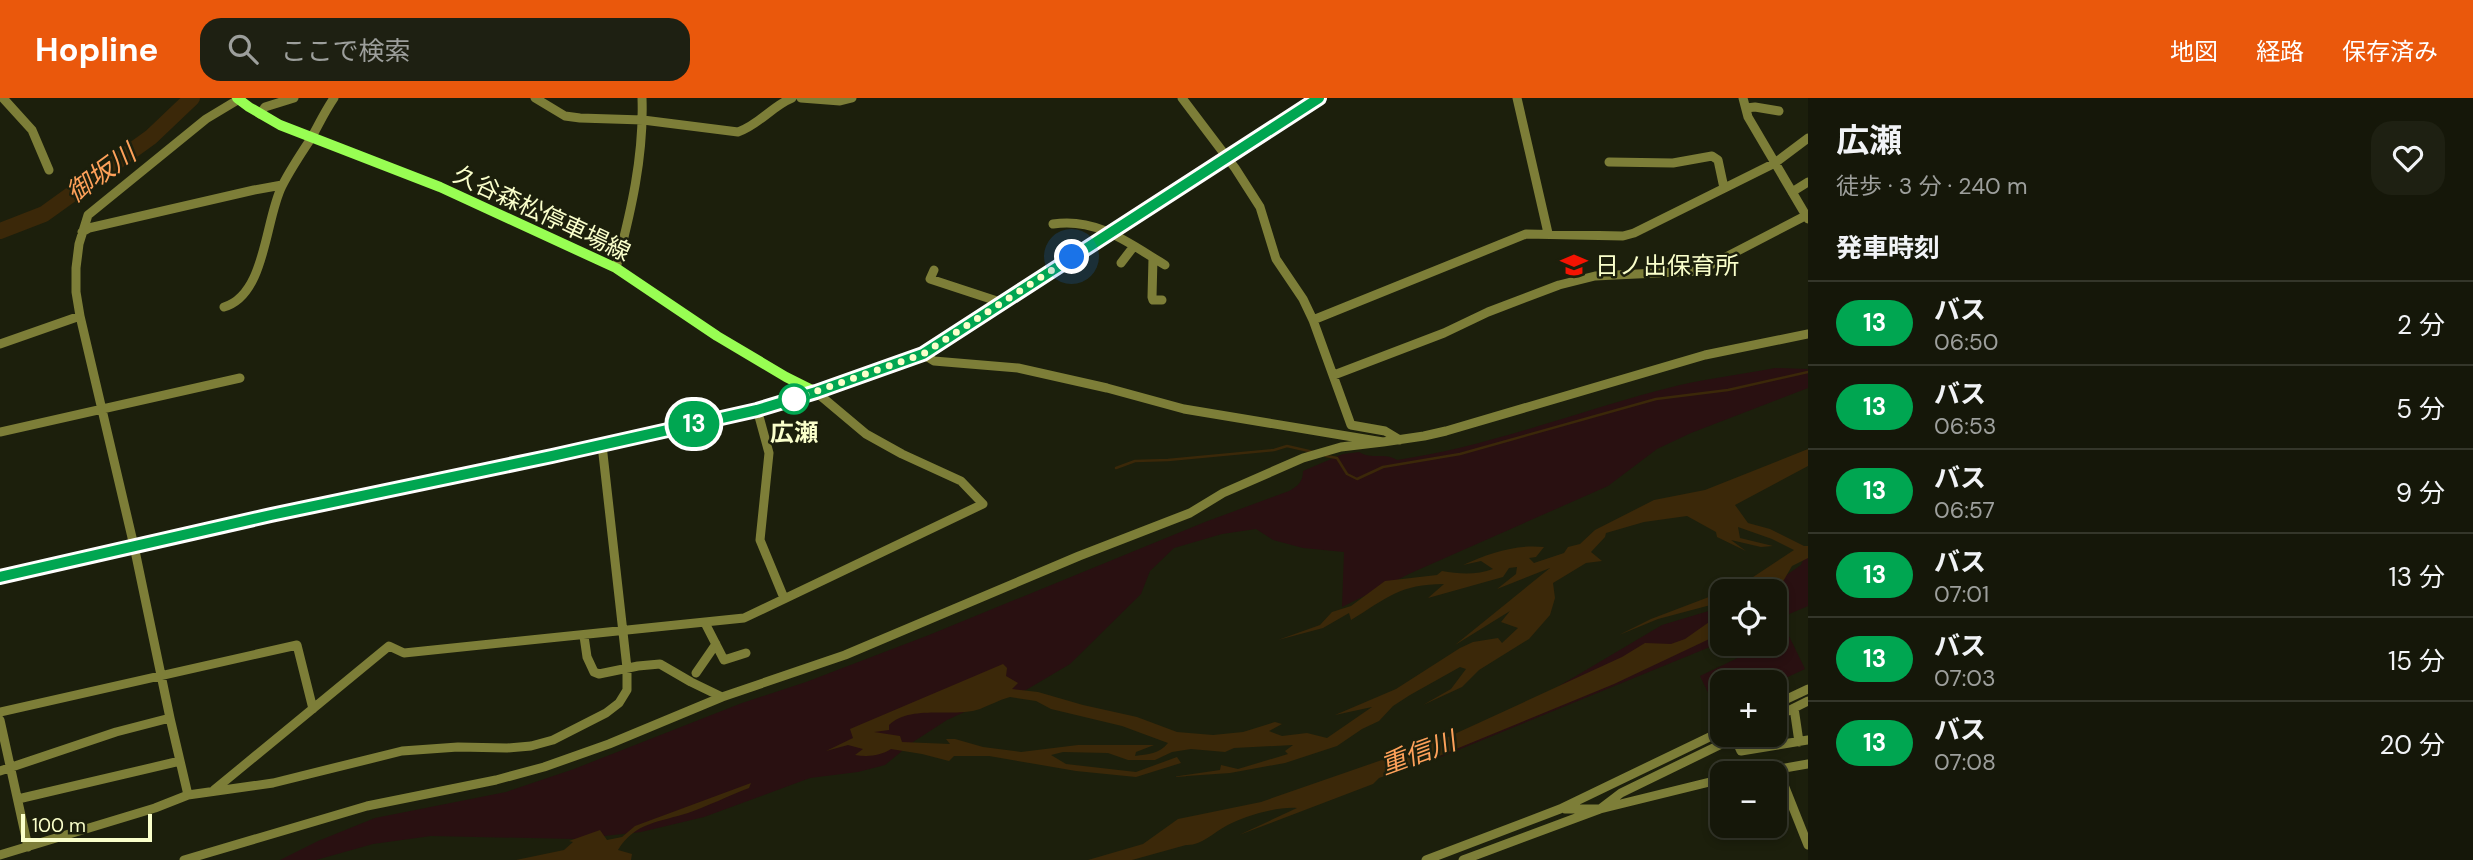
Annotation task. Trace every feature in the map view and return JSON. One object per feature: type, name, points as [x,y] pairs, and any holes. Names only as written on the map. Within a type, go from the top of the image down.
[{"type":"main road","points":[[0,577],[757,410],[923,354],[1318,98]]},
{"type":"main road","name":"久谷森松停車場線","points":[[239,99],[260,114],[440,187],[616,268],[717,336],[816,392]]},
{"type":"street","points":[[3,98],[32,130],[49,170]]},
{"type":"street","points":[[260,114],[265,107],[294,98]]},
{"type":"street","points":[[224,307],[236,303],[254,275],[271,226],[274,203],[334,98]]},
{"type":"street","points":[[535,98],[565,116],[643,120],[738,131],[746,129],[783,101],[792,98]]},
{"type":"street","points":[[616,268],[634,198],[641,150],[642,98]]},
{"type":"street","points":[[801,98],[840,101],[852,98]]},
{"type":"street","points":[[1182,98],[1227,157],[1260,208],[1276,259],[1314,320],[1351,425],[1385,431],[1400,440]]},
{"type":"street","points":[[1517,98],[1548,233]]},
{"type":"street","points":[[188,795],[80,316],[76,268],[88,215],[206,119],[239,99]]},
{"type":"street","points":[[1744,103],[1779,111]]},
{"type":"street","points":[[1334,375],[1559,285],[1595,276],[1699,271],[1807,218],[1748,117],[1744,103]]},
{"type":"street","points":[[1314,320],[1526,234],[1623,236],[1634,233],[1775,163],[1808,138]]},
{"type":"street","points":[[1609,162],[1673,163],[1715,157],[1724,188]]},
{"type":"street","points":[[1792,192],[1808,182]]},
{"type":"street","points":[[82,232],[89,228],[254,190],[282,186]]},
{"type":"street","points":[[1053,224],[1066,222],[1111,231],[1165,265]]},
{"type":"street","points":[[1121,263],[1134,246]]},
{"type":"street","points":[[1153,258],[1152,297],[1153,300],[1162,300]]},
{"type":"street","points":[[934,270],[930,279],[997,301],[1000,305]]},
{"type":"street","points":[[0,344],[80,316]]},
{"type":"street","points":[[184,860],[367,806],[496,780],[544,767],[609,744],[722,696],[845,655],[1079,556],[1190,513],[1223,493],[1303,458],[1342,447],[1446,431],[1705,355],[1808,334]]},
{"type":"street","points":[[923,354],[934,361],[1018,368],[1185,409],[1383,442]]},
{"type":"street","points":[[0,432],[240,378]]},
{"type":"street","points":[[214,790],[389,646],[404,653],[744,618],[983,504],[961,481],[866,434],[816,392]]},
{"type":"street","points":[[757,410],[769,453],[760,540],[784,598]]},
{"type":"street","points":[[0,855],[188,795],[273,783],[402,751],[531,746],[553,740],[606,713],[620,703],[626,690],[627,668],[602,445]]},
{"type":"street","points":[[705,622],[724,660],[746,653]]},
{"type":"street","points":[[584,636],[587,657],[594,672],[598,674],[660,664],[722,696]]},
{"type":"street","points":[[696,673],[716,644]]},
{"type":"street","points":[[0,712],[298,645],[313,709]]},
{"type":"street","points":[[1787,699],[1808,689]]},
{"type":"street","points":[[1787,712],[1808,701]]},
{"type":"street","points":[[1794,708],[1804,741]]},
{"type":"street","points":[[0,771],[116,732],[170,718]]},
{"type":"street","points":[[0,720],[28,847]]},
{"type":"street","points":[[1426,860],[1560,809],[1710,737]]},
{"type":"street","points":[[1560,809],[1600,809],[1621,793],[1715,747]]},
{"type":"street","points":[[1740,747],[1741,751],[1766,747]]},
{"type":"street","points":[[18,799],[180,761]]},
{"type":"street","points":[[1787,768],[1808,764]]},
{"type":"street","points":[[1464,860],[1479,858],[1600,809],[1710,782]]},
{"type":"street","points":[[1787,791],[1807,840]]},
{"type":"shaded area","points":[[1775,368],[1808,369],[1808,388],[1691,433],[1657,449],[1608,486],[1411,573],[1342,607],[1344,552],[1303,548],[1273,540],[1256,529],[1222,534],[1174,548],[1150,571],[1141,594],[1070,664],[1026,690],[993,699],[947,720],[913,742],[885,765],[858,772],[810,778],[704,817],[641,832],[576,839],[431,836],[373,844],[316,860],[280,860],[375,818],[506,792],[574,769],[742,703],[806,682],[1289,491],[1299,483],[1303,471],[1343,454],[1359,452],[1397,460],[1433,454],[1680,385]]},
{"type":"shaded area","points":[[1808,549],[1808,606],[1787,615],[1787,579],[1781,579],[1801,565]]},
{"type":"shaded area","points":[[1710,611],[1710,647],[1436,759],[1662,625]]},
{"type":"shaded area","points":[[1787,634],[1805,669],[1787,677],[1787,670],[1713,670],[1742,656],[1787,656]]},
{"type":"shaded area","points":[[1710,671],[1710,697],[1700,676]]},
{"type":"water","points":[[1808,449],[1808,466],[1735,505],[1748,523],[1770,529],[1808,546],[1808,558],[1792,566],[1784,579],[1750,579],[1794,550],[1738,527],[1740,538],[1773,546],[1761,547],[1731,540],[1746,551],[1717,537],[1716,532],[1687,516],[1644,522],[1606,533],[1591,552],[1602,561],[1586,563],[1553,583],[1555,598],[1550,615],[1529,639],[1479,670],[1462,687],[1423,705],[1451,689],[1466,669],[1460,667],[1410,695],[1393,706],[1379,721],[1337,746],[1285,763],[1230,773],[1172,777],[1220,770],[1221,765],[1238,769],[1288,754],[1285,751],[1293,745],[1234,748],[1225,752],[1191,749],[1172,752],[1155,760],[1128,760],[1108,753],[1063,752],[1051,755],[1066,764],[1136,772],[1177,757],[1181,763],[1136,777],[1076,771],[989,756],[954,756],[949,761],[891,749],[878,755],[860,756],[855,755],[863,749],[848,745],[826,751],[853,738],[850,729],[1003,664],[1007,668],[1006,676],[1018,683],[1012,689],[1038,692],[1137,717],[1177,732],[1213,735],[1243,732],[1275,722],[1282,724],[1269,731],[1282,736],[1307,733],[1327,738],[1372,707],[1335,715],[1396,689],[1473,642],[1498,638],[1502,643],[1518,628],[1501,622],[1510,611],[1455,645],[1550,568],[1497,589],[1516,574],[1517,567],[1509,568],[1503,577],[1428,598],[1444,584],[1416,587],[1394,594],[1351,620],[1349,613],[1323,628],[1278,640],[1320,625],[1332,612],[1351,606],[1385,581],[1437,575],[1442,571],[1487,571],[1493,569],[1481,561],[1463,565],[1503,550],[1544,547],[1536,557],[1529,558],[1534,563],[1564,553],[1568,547],[1580,544],[1595,530],[1654,500],[1705,490]],"holes":[[[1010,697],[1036,701],[1051,709],[1122,726],[1168,743],[1157,751],[1135,756],[1136,752],[1154,745],[1078,745],[1021,752],[983,747],[955,739],[946,739],[950,744],[902,742],[900,736],[874,732],[889,730],[889,725],[908,715],[969,711]]]},
{"type":"water","points":[[1710,597],[1710,605],[1658,619],[1619,635],[1651,619]]},
{"type":"water","name":"重信川","points":[[1710,621],[1710,639],[1614,684],[1379,778],[1373,784],[1239,835],[1297,808],[1270,810],[1250,816],[1197,843],[1132,860],[1088,860],[1143,844],[1178,819],[1261,802],[1448,737],[1622,657],[1645,643],[1671,644],[1685,639]]},
{"type":"water","points":[[751,783],[749,788],[703,807],[640,828],[618,850],[632,854],[631,860],[516,860],[564,850],[573,842],[569,841],[600,830],[607,840],[622,837],[635,826]]},
{"type":"waterway","name":"御坂川","points":[[0,231],[44,214],[151,137],[192,98]]},
{"type":"waterway","points":[[1326,456],[1337,458],[1347,474],[1357,479],[1383,467],[1460,454],[1656,399],[1728,390],[1808,372]]},
{"type":"waterway","points":[[1116,468],[1135,461],[1274,450],[1287,446],[1313,452]]},
{"type":"bus line","name":"13","points":[[0,577],[271,515],[757,410],[923,354],[1319,98]]},
{"type":"place","name":"日ノ出保育所","points":[[1574,265]]},
{"type":"place","name":"広瀬","points":[[794,399]]},
{"type":"route","points":[[794,399],[923,354],[1072,257]]}]
